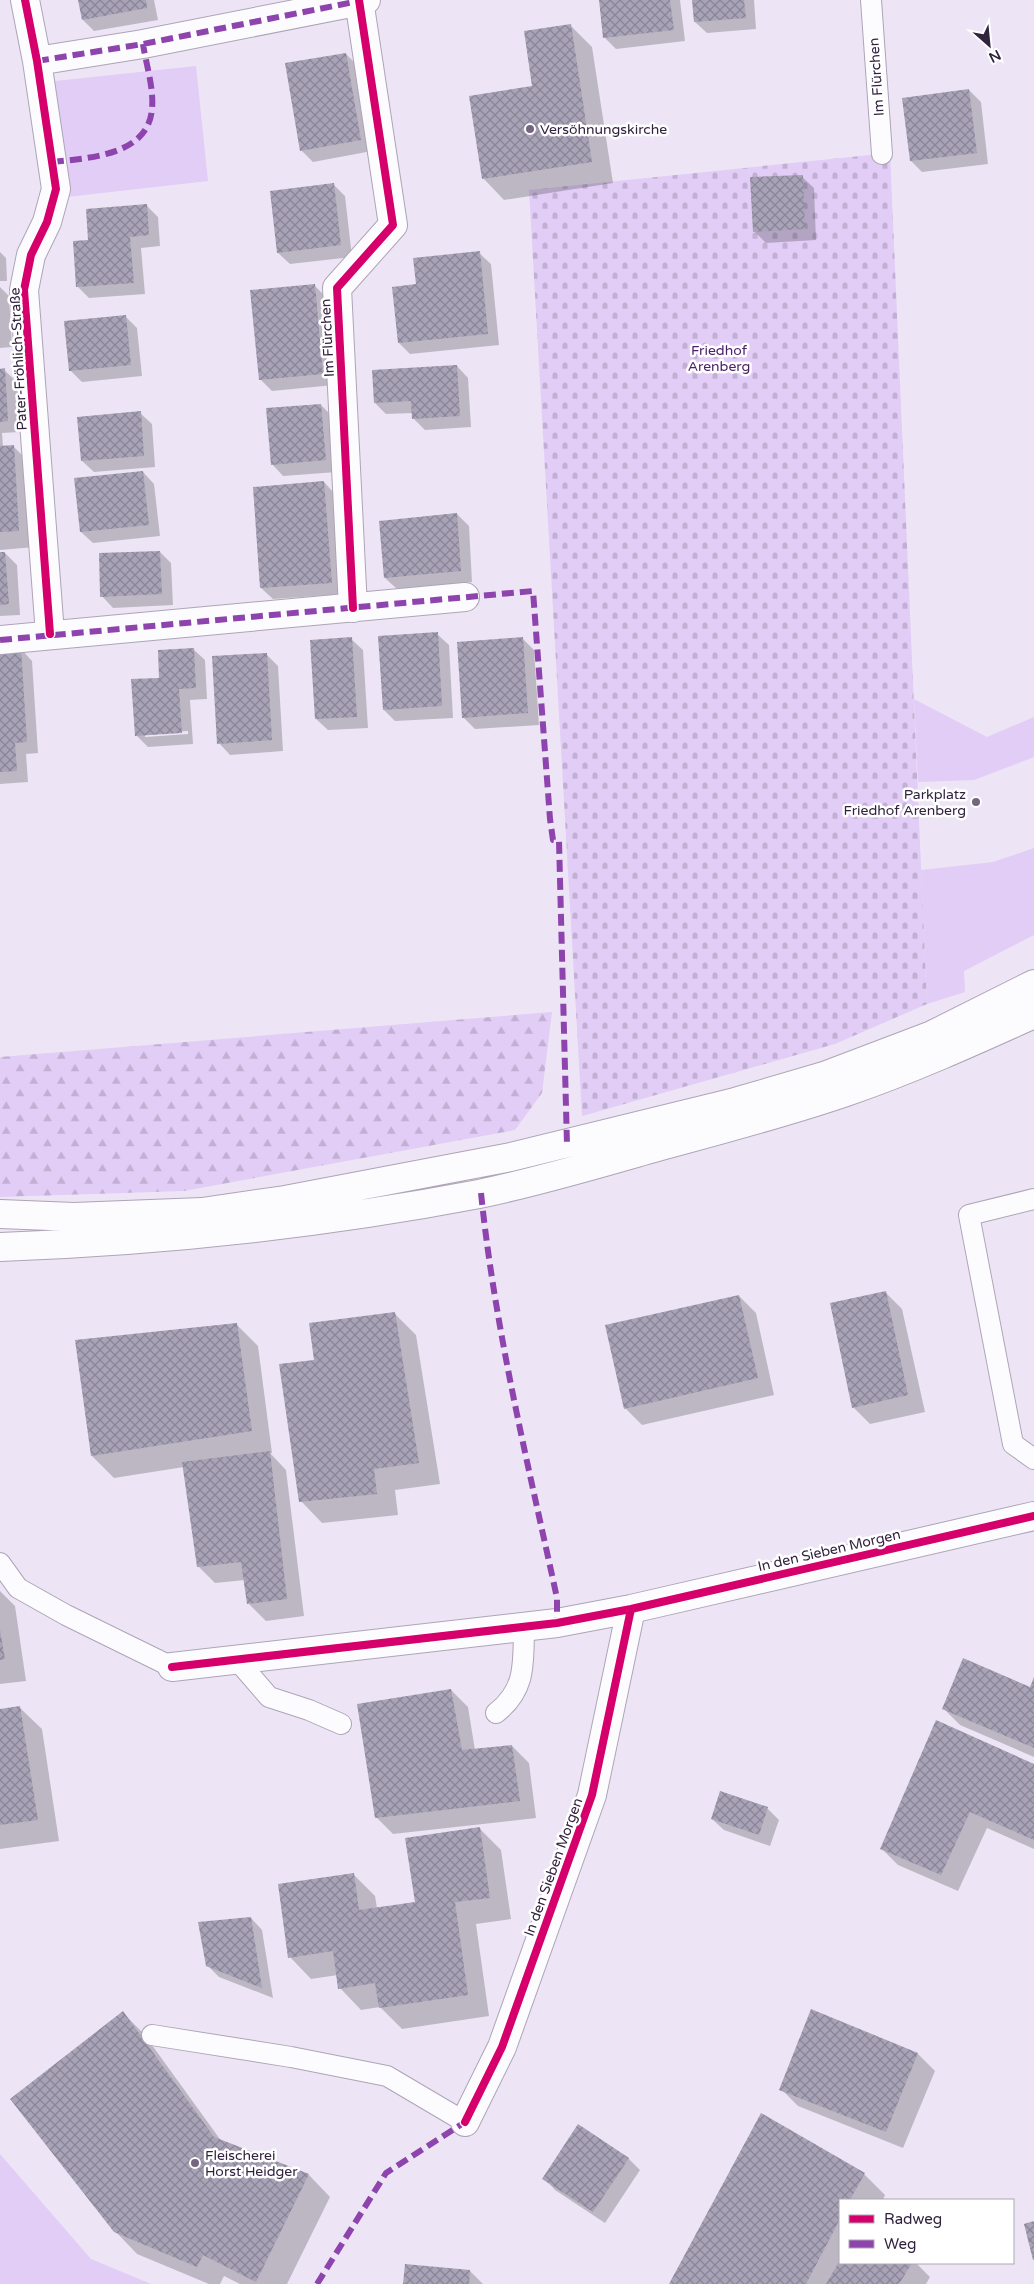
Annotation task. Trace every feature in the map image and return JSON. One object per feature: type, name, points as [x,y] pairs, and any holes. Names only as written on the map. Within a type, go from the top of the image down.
[{"type":"street","name":"Pater-Fröhlich-Straße","points":[[25,0],[37,61],[56,189],[47,222],[31,255],[24,290],[50,634]]},
{"type":"street","name":"Im Flürchen","points":[[37,61],[143,44],[361,0],[393,225],[337,288],[352,608]]},
{"type":"street","points":[[0,640],[465,597]]},
{"type":"street","points":[[0,1214],[74,1217],[202,1212],[286,1200],[511,1157],[735,1102],[824,1076],[932,1035],[1034,984]]},
{"type":"street","points":[[0,1247],[204,1234],[292,1225],[481,1193],[599,1163],[791,1110],[848,1092],[1034,1014]]},
{"type":"street","name":"In den Sieben Morgen","points":[[172,1667],[524,1626],[631,1609],[1034,1516]]},
{"type":"street","name":"In den Sieben Morgen","points":[[465,2122],[502,2047],[592,1795],[631,1609]]},
{"type":"lane","name":"Im Flürchen","points":[[871,0],[882,154]]},
{"type":"lane","points":[[1034,1199],[969,1215],[1013,1444],[1034,1459]]},
{"type":"lane","points":[[0,1564],[18,1588],[66,1616],[172,1667]]},
{"type":"lane","points":[[496,1713],[509,1703],[522,1677],[524,1626]]},
{"type":"lane","points":[[237,1660],[269,1697],[309,1710],[341,1724]]},
{"type":"lane","points":[[152,2035],[291,2057],[387,2076],[465,2122]]},
{"type":"green space","points":[[196,66],[208,181],[67,197],[55,81]]},
{"type":"green space","name":"Friedhof Arenberg","points":[[890,153],[927,1004],[835,1044],[582,1116],[529,190]]},
{"type":"green space","points":[[914,699],[987,737],[1034,717],[1034,757],[974,780],[918,782]]},
{"type":"green space","points":[[1034,848],[1034,935],[964,971],[965,992],[927,1004],[921,870],[993,862]]},
{"type":"green space","points":[[552,1012],[542,1093],[515,1130],[184,1191],[0,1197],[0,1057]]},
{"type":"green space","points":[[0,2154],[91,2259],[151,2284],[0,2284]]},
{"type":"building","points":[[78,0],[146,0],[147,8],[82,20]]},
{"type":"building","points":[[599,0],[670,0],[674,30],[603,38]]},
{"type":"building","points":[[692,0],[744,0],[746,18],[694,22]]},
{"type":"building","name":"Versöhnungskirche","points":[[571,24],[592,162],[482,179],[469,96],[532,86],[524,31]]},
{"type":"building","points":[[346,53],[361,140],[300,151],[285,63]]},
{"type":"building","points":[[969,89],[977,153],[910,161],[902,98]]},
{"type":"building","points":[[803,175],[805,229],[753,232],[750,177]]},
{"type":"building","points":[[334,183],[341,245],[277,253],[270,191]]},
{"type":"building","points":[[147,204],[149,235],[130,237],[134,283],[76,287],[73,241],[88,240],[86,209]]},
{"type":"building","points":[[480,251],[488,334],[398,343],[392,287],[416,284],[413,258]]},
{"type":"building","points":[[315,284],[323,374],[259,380],[250,290]]},
{"type":"building","points":[[126,315],[131,365],[69,371],[64,321]]},
{"type":"building","points":[[457,365],[460,416],[412,419],[411,401],[374,403],[372,370]]},
{"type":"building","points":[[5,368],[8,421],[0,422],[0,369]]},
{"type":"building","points":[[321,404],[326,460],[271,465],[266,408]]},
{"type":"building","points":[[141,411],[144,456],[81,461],[77,417]]},
{"type":"building","points":[[14,445],[19,531],[0,532],[0,446]]},
{"type":"building","points":[[143,471],[149,525],[80,532],[74,478]]},
{"type":"building","points":[[324,481],[332,583],[260,588],[253,487]]},
{"type":"building","points":[[457,513],[461,571],[384,578],[379,521]]},
{"type":"building","points":[[160,551],[162,594],[100,597],[99,553]]},
{"type":"building","points":[[0,552],[5,552],[9,604],[0,605]]},
{"type":"building","points":[[438,632],[442,706],[383,710],[378,636]]},
{"type":"building","points":[[352,637],[357,717],[315,719],[310,640]]},
{"type":"building","points":[[523,637],[528,713],[462,718],[457,642]]},
{"type":"building","points":[[21,648],[27,742],[15,743],[17,771],[0,772],[0,649]]},
{"type":"building","points":[[194,648],[196,688],[179,689],[182,733],[135,736],[131,679],[159,678],[158,650]]},
{"type":"building","points":[[267,653],[272,740],[217,744],[212,656]]},
{"type":"building","points":[[886,1291],[908,1395],[852,1408],[830,1303]]},
{"type":"building","points":[[739,1295],[758,1378],[624,1409],[605,1325]]},
{"type":"building","points":[[395,1312],[419,1463],[374,1469],[377,1494],[299,1502],[279,1364],[314,1360],[309,1323]]},
{"type":"building","points":[[237,1323],[252,1431],[91,1456],[75,1340]]},
{"type":"building","points":[[270,1451],[287,1599],[247,1604],[241,1562],[197,1567],[182,1462]]},
{"type":"building","points":[[0,1630],[5,1659],[0,1660]]},
{"type":"building","points":[[963,1658],[1030,1687],[1034,1677],[1034,1748],[942,1709]]},
{"type":"building","points":[[451,1689],[462,1750],[512,1745],[520,1801],[375,1818],[357,1704]]},
{"type":"building","points":[[20,1706],[38,1820],[0,1825],[0,1709]]},
{"type":"building","points":[[936,1720],[1034,1764],[1034,1840],[970,1812],[941,1875],[880,1849]]},
{"type":"building","points":[[720,1791],[768,1807],[759,1835],[711,1819]]},
{"type":"building","points":[[480,1827],[490,1898],[455,1902],[468,1995],[379,2008],[375,1983],[338,1989],[333,1951],[288,1958],[278,1884],[354,1873],[359,1910],[415,1902],[405,1838]]},
{"type":"building","points":[[251,1917],[262,1988],[206,1966],[198,1922]]},
{"type":"building","points":[[811,2009],[918,2053],[886,2132],[779,2090]]},
{"type":"building","points":[[123,2011],[214,2137],[309,2174],[256,2282],[203,2255],[197,2267],[114,2232],[10,2099]]},
{"type":"building","points":[[761,2113],[865,2173],[851,2199],[839,2199],[839,2221],[806,2284],[669,2284]]},
{"type":"building","points":[[578,2124],[629,2158],[593,2212],[542,2179]]},
{"type":"building","points":[[1034,2221],[1034,2260],[1033,2260],[1024,2224]]},
{"type":"building","points":[[839,2262],[839,2264],[911,2264],[899,2284],[826,2284]]},
{"type":"building","points":[[405,2264],[470,2270],[469,2284],[403,2284]]},
{"type":"marked path","points":[[37,61],[143,44],[359,1]]},
{"type":"marked path","points":[[52,162],[82,159],[114,152],[140,137],[148,125],[152,109],[151,84],[143,44]]},
{"type":"marked path","points":[[0,640],[533,591],[550,819],[553,840],[559,841],[567,1145]]},
{"type":"marked path","points":[[481,1193],[487,1244],[504,1346],[557,1598],[557,1623]]},
{"type":"marked path","points":[[317,2284],[386,2173],[465,2122]]},
{"type":"cycle path","points":[[25,0],[37,61],[56,189],[47,222],[31,255],[24,290],[50,634]]},
{"type":"cycle path","points":[[353,608],[337,288],[393,225],[359,0]]},
{"type":"cycle path","points":[[172,1667],[557,1623],[631,1609],[1034,1516]]},
{"type":"cycle path","points":[[465,2122],[502,2047],[592,1795],[631,1609]]},
{"type":"place","name":"Versöhnungskirche","points":[[530,129]]},
{"type":"place","name":"Parkplatz Friedhof Arenberg","points":[[976,802]]},
{"type":"place","name":"Fleischerei Horst Heidger","points":[[195,2163]]}]
